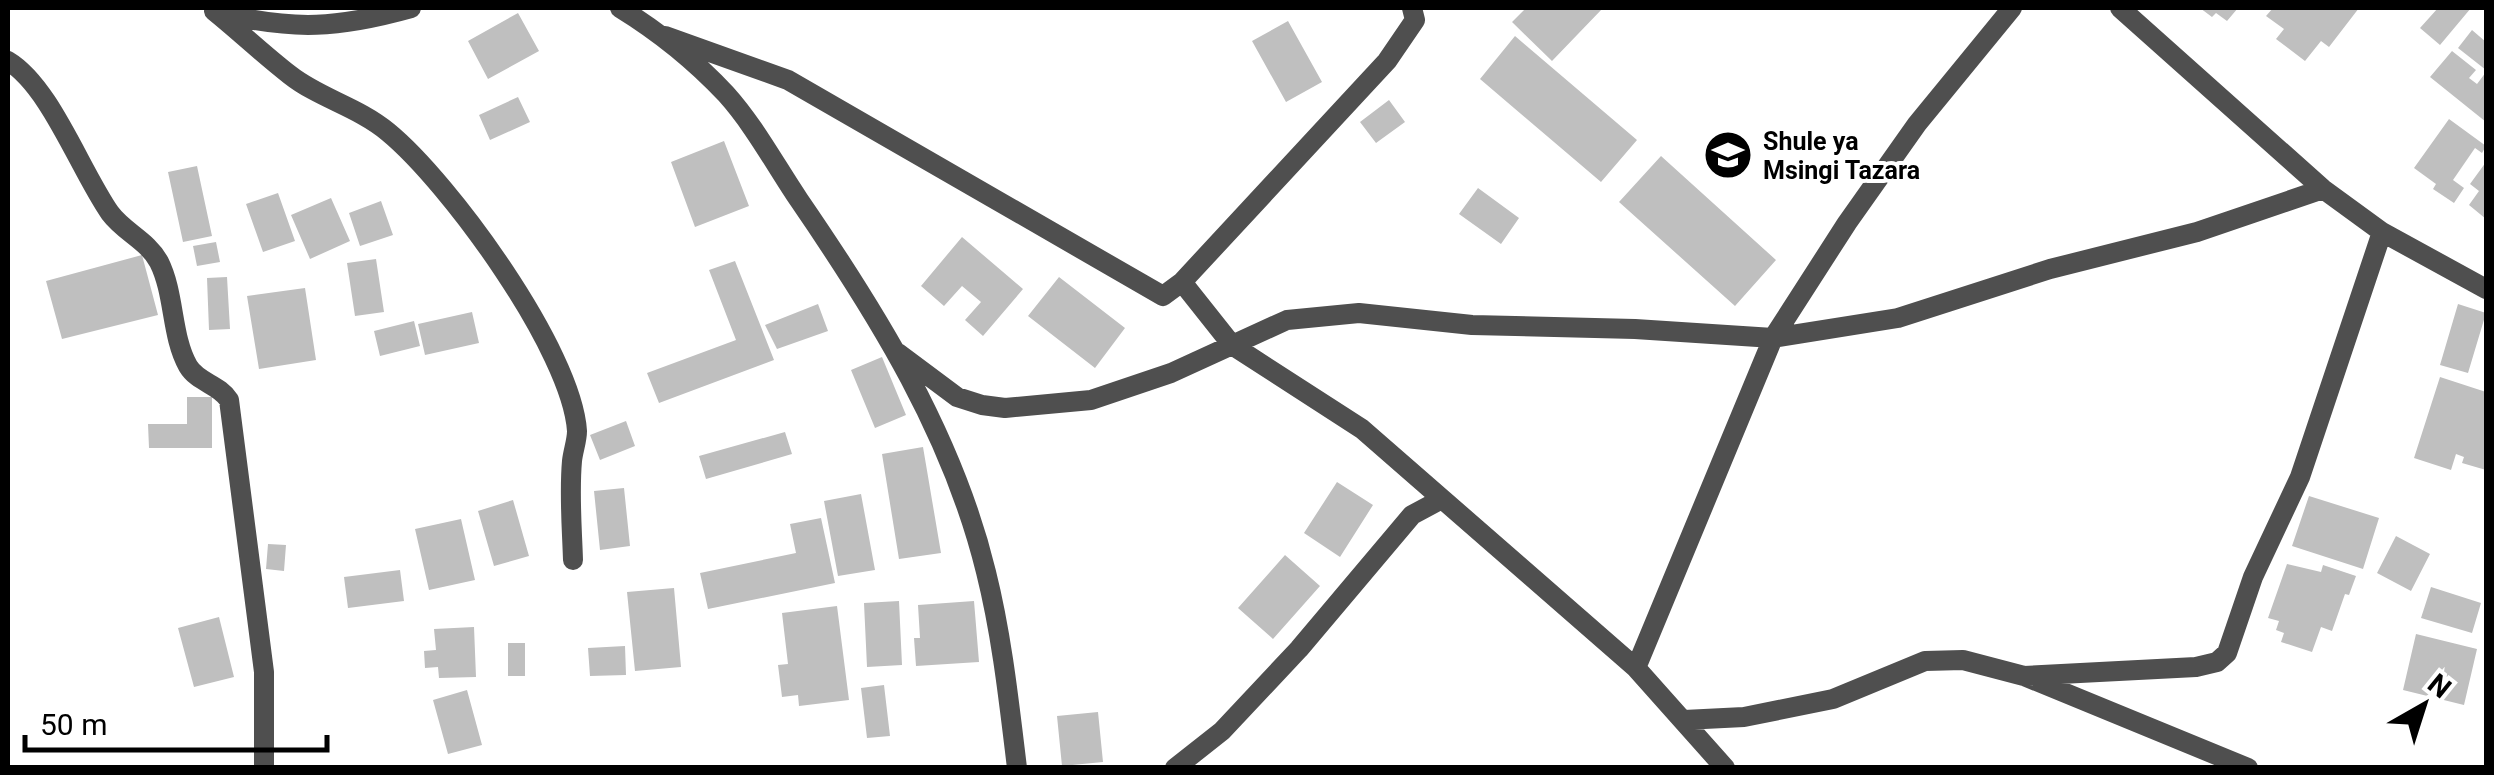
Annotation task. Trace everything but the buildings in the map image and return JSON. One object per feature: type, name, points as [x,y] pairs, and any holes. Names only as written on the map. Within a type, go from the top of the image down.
[{"type":"street","points":[[210,9],[271,25],[328,25],[411,8]]},
{"type":"street","points":[[620,8],[666,36],[788,80],[1162,296],[1182,282],[1387,62],[1415,20],[1412,8]]},
{"type":"street","points":[[1636,668],[1773,338],[1918,124],[2012,8]]},
{"type":"street","points":[[2120,8],[2323,189],[2382,232],[2486,289]]},
{"type":"street","points":[[210,9],[290,75],[340,101],[404,146],[437,182],[492,255],[546,343],[572,407],[577,433],[572,461],[573,560]]},
{"type":"street","points":[[666,36],[728,96],[898,353],[959,489],[986,571],[1017,768]]},
{"type":"street","points":[[8,61],[31,78],[114,218],[158,262],[186,363],[193,373],[229,400],[264,672],[264,768]]},
{"type":"street","points":[[898,353],[957,397],[982,406],[1006,408],[1091,400],[1171,374],[1287,320],[1360,313],[1472,325],[1635,329],[1773,338],[1898,318],[2050,269],[2197,232],[2323,189]]},
{"type":"street","points":[[2024,676],[2196,667],[2217,662],[2227,653],[2253,577],[2300,476],[2382,232]]},
{"type":"street","points":[[1182,282],[1232,345],[1362,430],[1636,668],[1725,768]]},
{"type":"street","points":[[1175,768],[1222,732],[1299,649],[1412,515],[1440,500]]},
{"type":"street","points":[[1684,720],[1744,718],[1833,699],[1925,661],[1963,660],[2024,676],[2248,768]]},
{"type":"place","name":"Shule ya Msingi Tazara","points":[[1728,155]]}]
